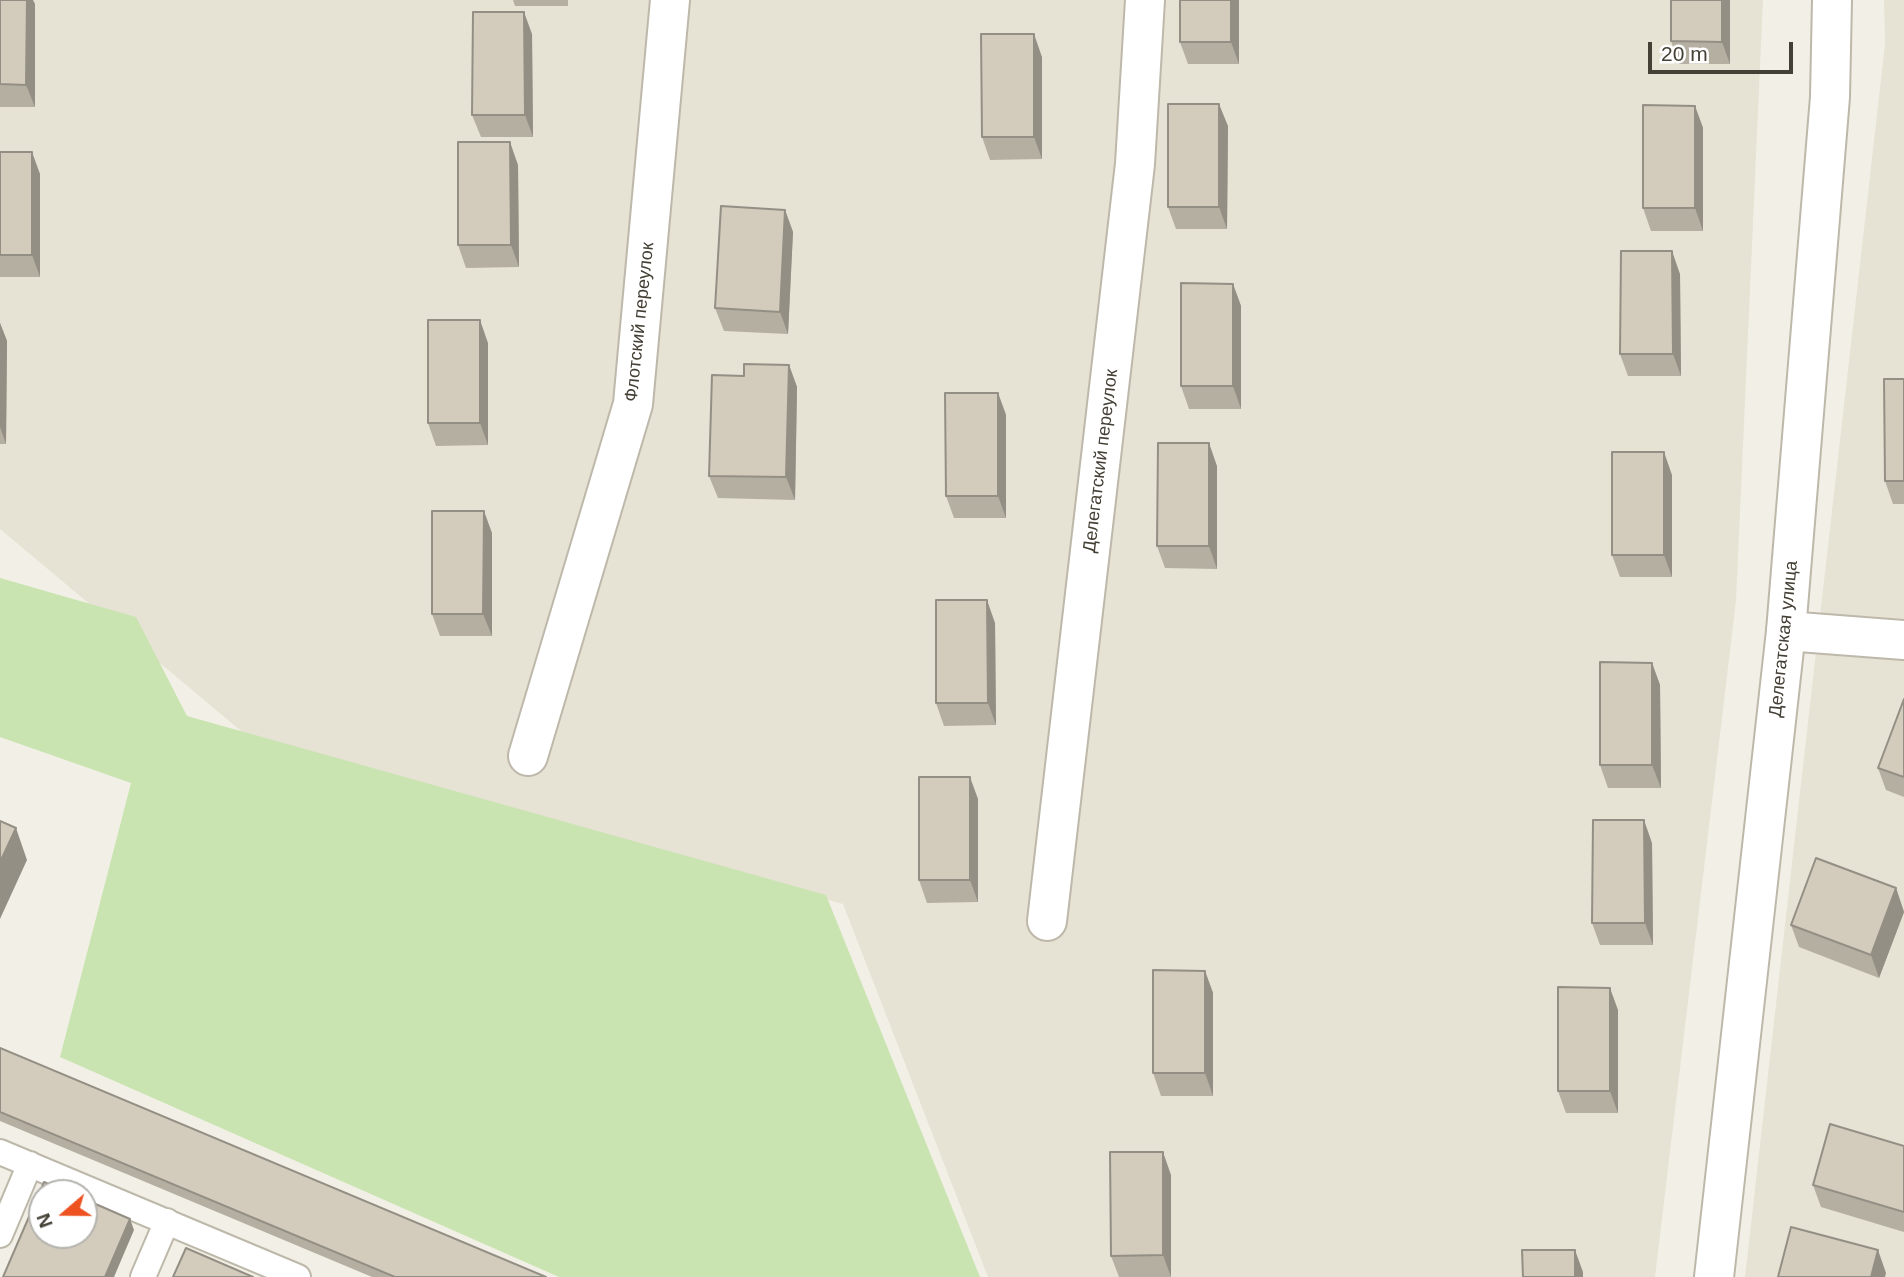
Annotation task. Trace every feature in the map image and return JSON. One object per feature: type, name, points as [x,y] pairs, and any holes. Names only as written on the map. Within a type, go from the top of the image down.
[{"type":"street","name":"Флотский переулок","points":[[528,756],[633,404],[670,0]]},
{"type":"street","name":"Делегатский переулок","points":[[1047,921],[1135,164],[1145,0]]},
{"type":"street","name":"Делегатская улица","points":[[1714,1277],[1786,631],[1830,97],[1832,0]]},
{"type":"street","points":[[1786,631],[1904,640]]},
{"type":"lane","points":[[0,1152],[298,1277]]},
{"type":"lane","points":[[0,1235],[30,1164]]},
{"type":"lane","points":[[143,1277],[167,1221]]},
{"type":"shaded area","points":[[0,0],[1763,0],[1736,601],[1655,1277],[988,1277],[843,904],[259,746],[0,529]]},
{"type":"shaded area","points":[[1884,0],[1904,0],[1904,1277],[1745,1277],[1885,44]]},
{"type":"green space","points":[[0,578],[136,617],[187,716],[826,895],[980,1277],[559,1277],[60,1057],[131,783],[0,737]]},
{"type":"building","points":[[0,0],[27,0],[26,85],[0,84]]},
{"type":"building","points":[[1180,0],[1231,0],[1231,42],[1180,42]]},
{"type":"building","points":[[1671,0],[1722,0],[1722,42],[1671,41]]},
{"type":"building","points":[[473,12],[524,12],[525,115],[472,115]]},
{"type":"building","points":[[981,34],[1034,34],[1034,137],[982,137]]},
{"type":"building","points":[[1168,104],[1219,104],[1219,207],[1168,207]]},
{"type":"building","points":[[1643,105],[1695,106],[1695,208],[1643,208]]},
{"type":"building","points":[[458,142],[510,142],[511,245],[458,245]]},
{"type":"building","points":[[0,152],[32,152],[32,255],[0,255]]},
{"type":"building","points":[[721,206],[785,210],[780,312],[715,308]]},
{"type":"building","points":[[1621,251],[1672,251],[1673,354],[1620,354]]},
{"type":"building","points":[[1181,283],[1233,284],[1233,386],[1181,386]]},
{"type":"building","points":[[428,320],[480,320],[480,423],[428,423]]},
{"type":"building","points":[[744,364],[789,365],[786,477],[709,476],[712,375],[744,376]]},
{"type":"building","points":[[1884,379],[1904,379],[1904,481],[1885,481]]},
{"type":"building","points":[[945,393],[998,393],[998,496],[946,496]]},
{"type":"building","points":[[1158,443],[1209,443],[1209,546],[1157,546]]},
{"type":"building","points":[[1612,452],[1664,452],[1664,555],[1612,555]]},
{"type":"building","points":[[432,511],[484,511],[483,614],[432,614]]},
{"type":"building","points":[[936,600],[987,600],[988,703],[936,703]]},
{"type":"building","points":[[1600,662],[1652,663],[1652,765],[1600,765]]},
{"type":"building","points":[[1904,699],[1904,777],[1878,768]]},
{"type":"building","points":[[919,777],[970,777],[970,880],[919,880]]},
{"type":"building","points":[[1593,820],[1644,820],[1645,923],[1592,923]]},
{"type":"building","points":[[0,821],[16,828],[0,862]]},
{"type":"building","points":[[1816,858],[1896,888],[1871,955],[1791,925]]},
{"type":"building","points":[[1153,970],[1205,971],[1205,1073],[1153,1073]]},
{"type":"building","points":[[1558,987],[1610,988],[1610,1091],[1558,1091]]},
{"type":"building","points":[[0,1048],[546,1277],[395,1277],[0,1112]]},
{"type":"building","points":[[1830,1124],[1904,1146],[1904,1212],[1813,1185]]},
{"type":"building","points":[[1110,1152],[1163,1152],[1163,1255],[1111,1256]]},
{"type":"building","points":[[98,1205],[130,1219],[105,1277],[3,1277],[28,1219],[28,1249],[98,1249]]},
{"type":"building","points":[[1791,1227],[1878,1250],[1871,1277],[1778,1277]]},
{"type":"building","points":[[186,1248],[253,1277],[173,1277]]},
{"type":"building","points":[[1522,1250],[1575,1250],[1575,1277],[1523,1277]]}]
